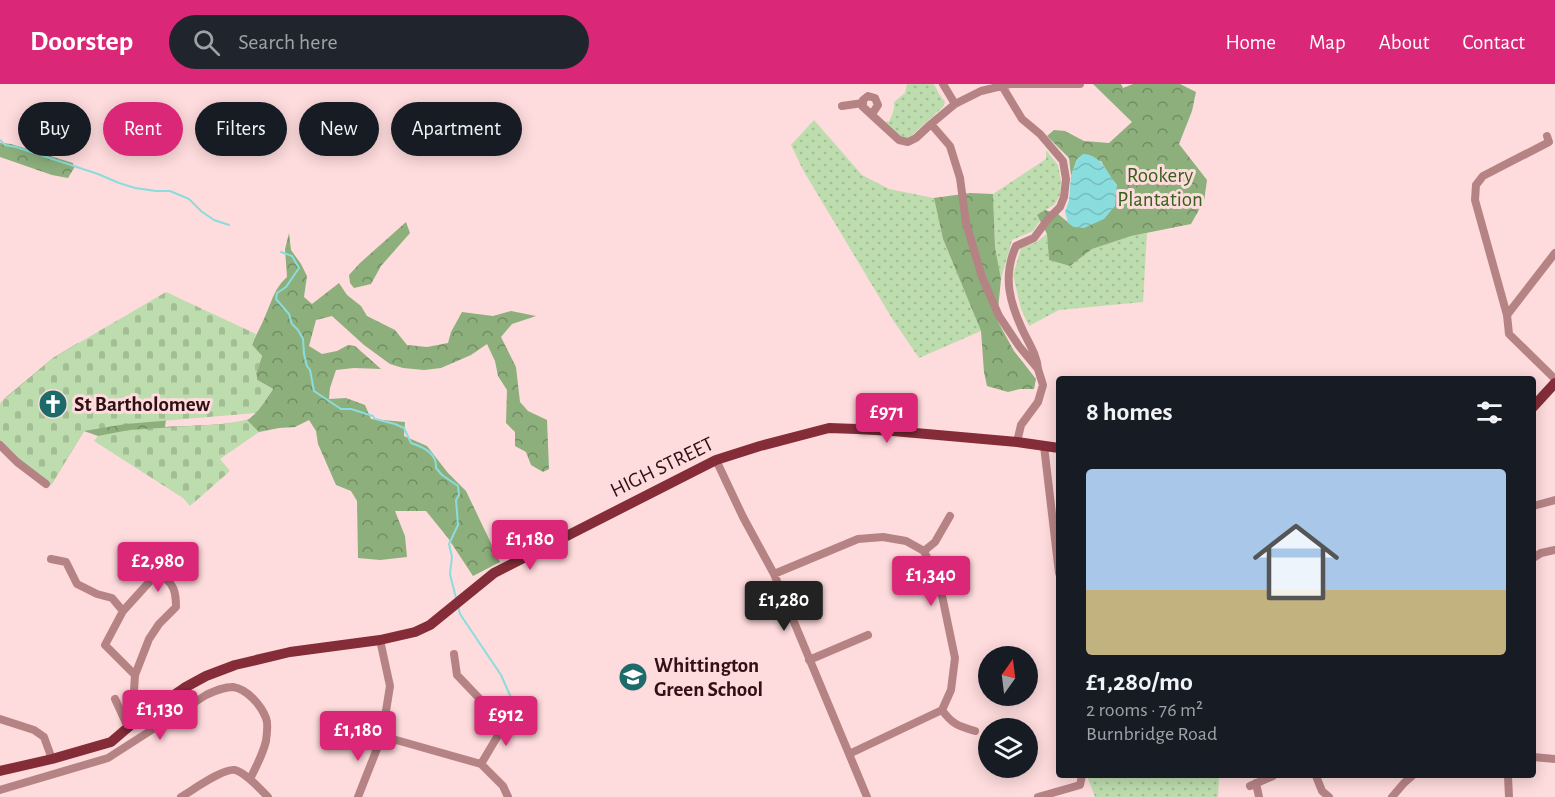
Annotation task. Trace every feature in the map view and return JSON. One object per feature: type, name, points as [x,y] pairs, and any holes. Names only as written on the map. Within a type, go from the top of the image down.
[{"type":"main road","points":[[1536,403],[1555,381]]},
{"type":"main road","name":"HIGH STREET","points":[[0,771],[111,742],[130,725],[191,684],[235,665],[290,652],[380,640],[415,632],[430,625],[494,573],[716,460],[760,446],[828,428],[893,430],[1056,448]]},
{"type":"street","points":[[943,84],[955,104]]},
{"type":"street","points":[[872,114],[878,105],[876,98],[868,96],[863,100],[862,106],[899,140],[908,142],[916,138],[955,104],[981,91],[1010,84],[1080,84]]},
{"type":"street","points":[[1002,86],[1022,119],[1040,134],[1064,161],[1066,179],[1065,197],[1060,207],[1034,238],[1016,246],[1011,257],[1008,276],[1015,313],[1037,359],[1043,385],[1038,402],[1021,425],[1017,442]]},
{"type":"street","points":[[842,106],[863,103]]},
{"type":"street","points":[[931,124],[950,146],[960,178],[966,223],[982,277],[999,316],[1038,369]]},
{"type":"street","points":[[1547,136],[1549,142],[1483,176],[1476,185],[1475,200],[1507,315],[1509,334],[1555,381]]},
{"type":"street","points":[[1507,315],[1555,253]]},
{"type":"street","points":[[0,445],[17,462],[46,484]]},
{"type":"street","points":[[1044,446],[1056,548]]},
{"type":"street","points":[[716,460],[774,574],[867,797]]},
{"type":"street","points":[[1536,505],[1555,500]]},
{"type":"street","points":[[924,551],[935,542],[950,516]]},
{"type":"street","points":[[774,574],[858,539],[883,537],[906,541],[924,551],[940,586],[955,658],[951,690],[942,710],[849,754]]},
{"type":"street","points":[[1536,556],[1555,550]]},
{"type":"street","points":[[51,559],[66,562],[77,584],[97,594],[112,598],[123,611]]},
{"type":"street","points":[[130,725],[135,675],[149,639],[159,624],[176,607],[176,596],[170,582],[162,576],[152,579],[123,611],[105,645],[135,675]]},
{"type":"street","points":[[809,660],[868,635]]},
{"type":"street","points":[[358,797],[382,736],[390,686],[380,640]]},
{"type":"street","points":[[454,654],[457,675],[498,718],[503,727]]},
{"type":"street","points":[[0,790],[108,758],[206,695],[220,689],[234,687],[246,692],[254,699],[267,719],[267,740],[250,779]]},
{"type":"street","points":[[115,699],[130,725]]},
{"type":"street","points":[[942,710],[950,721],[975,731]]},
{"type":"street","points":[[481,764],[503,727],[518,718]]},
{"type":"street","points":[[0,719],[34,730],[44,737],[52,759]]},
{"type":"street","points":[[382,736],[481,764],[503,786],[508,797]]},
{"type":"street","points":[[1536,758],[1555,759]]},
{"type":"street","points":[[181,797],[223,771],[236,770],[250,779],[268,797]]},
{"type":"street","points":[[1038,797],[1080,784],[1082,778]]},
{"type":"street","points":[[1259,797],[1253,784],[1268,778]]},
{"type":"street","points":[[1317,778],[1322,791],[1329,797]]},
{"type":"street","points":[[1392,797],[1409,778]]},
{"type":"street","points":[[1508,778],[1509,797]]},
{"type":"green space","points":[[907,84],[934,84],[945,102],[943,107],[910,137],[902,137],[885,124],[889,122],[894,110],[894,102],[905,93]]},
{"type":"green space","name":"Rookery Plantation","points":[[1093,84],[1121,84],[1123,88],[1133,84],[1180,84],[1196,92],[1192,111],[1179,144],[1207,180],[1204,201],[1191,224],[1131,236],[1092,249],[1070,266],[1049,260],[1047,234],[1037,215],[1045,210],[1058,214],[1074,227],[1117,185],[1101,161],[1077,159],[1071,176],[1069,158],[1047,136],[1054,130],[1065,131],[1084,141],[1109,143],[1132,122]]},
{"type":"green space","points":[[814,120],[862,175],[889,189],[934,198],[943,239],[981,331],[919,358],[893,320],[803,170],[791,145]]},
{"type":"green space","points":[[0,143],[11,144],[18,146],[18,156],[50,156],[73,163],[74,168],[68,178],[52,175],[0,157]]},
{"type":"green space","points":[[1046,150],[1058,165],[1061,182],[1060,195],[1054,205],[1037,215],[1040,221],[1033,231],[1012,240],[1001,279],[995,247],[993,194],[1046,159]]},
{"type":"green space","points":[[970,193],[993,194],[995,247],[1001,279],[997,320],[1014,351],[1036,379],[1034,389],[1008,392],[987,386],[981,331],[943,239],[934,198]]},
{"type":"green space","points":[[406,222],[410,233],[381,266],[371,284],[354,288],[350,283],[349,275]]},
{"type":"green space","points":[[289,233],[291,250],[307,276],[304,297],[312,304],[339,283],[347,295],[361,306],[367,316],[395,330],[407,345],[427,347],[448,343],[462,312],[493,316],[511,311],[536,316],[512,324],[501,337],[516,367],[520,402],[528,411],[547,420],[549,469],[543,472],[531,465],[526,452],[515,446],[515,432],[506,423],[507,390],[498,376],[495,361],[487,344],[471,355],[441,368],[424,370],[403,368],[390,364],[364,345],[332,316],[316,320],[309,346],[322,354],[337,351],[348,345],[355,346],[381,369],[336,370],[329,399],[346,398],[365,405],[371,419],[405,422],[404,436],[427,446],[448,473],[466,491],[500,562],[473,576],[448,538],[426,511],[395,511],[405,536],[407,557],[380,560],[358,558],[357,501],[351,491],[336,485],[318,444],[316,431],[309,420],[295,427],[259,432],[109,444],[98,436],[84,431],[51,485],[0,440],[4,399],[53,358],[78,343],[167,412],[165,427],[222,424],[249,419],[273,389],[257,380],[256,373],[262,356],[252,345],[276,290],[287,277],[285,249]]},
{"type":"green space","points":[[1147,233],[1143,302],[1059,310],[1029,326],[1021,309],[1013,275],[1021,248],[1035,243],[1047,234],[1049,260],[1070,266],[1092,249],[1130,236]]},
{"type":"green space","points":[[166,292],[256,334],[252,345],[262,356],[256,373],[257,380],[273,389],[256,413],[126,424],[84,431],[51,485],[22,463],[0,440],[0,403],[53,358]]},
{"type":"green space","points":[[247,420],[259,432],[220,459],[230,471],[190,506],[183,498],[94,441],[98,436],[129,430],[222,424]]},
{"type":"green space","points":[[1088,778],[1219,778],[1218,797],[1095,797]]},
{"type":"water","points":[[1083,154],[1095,157],[1117,185],[1115,206],[1104,219],[1084,228],[1074,227],[1068,223],[1065,212],[1069,200],[1071,176],[1077,159]]},
{"type":"waterway","points":[[0,140],[5,145],[135,188],[170,191],[189,199],[214,220],[229,225]]},
{"type":"waterway","points":[[281,252],[292,256],[299,268],[286,287],[277,293],[276,299],[289,314],[292,324],[303,339],[304,354],[314,391],[341,409],[351,409],[404,428],[411,443],[428,451],[434,458],[436,468],[458,486],[459,495],[456,500],[458,525],[449,544],[452,557],[450,574],[456,598]]},
{"type":"waterway","points":[[458,606],[460,614],[501,675],[513,702]]},
{"type":"place","name":"St Bartholomew","points":[[53,404]]},
{"type":"place","name":"Whittington Green School","points":[[633,677]]}]
